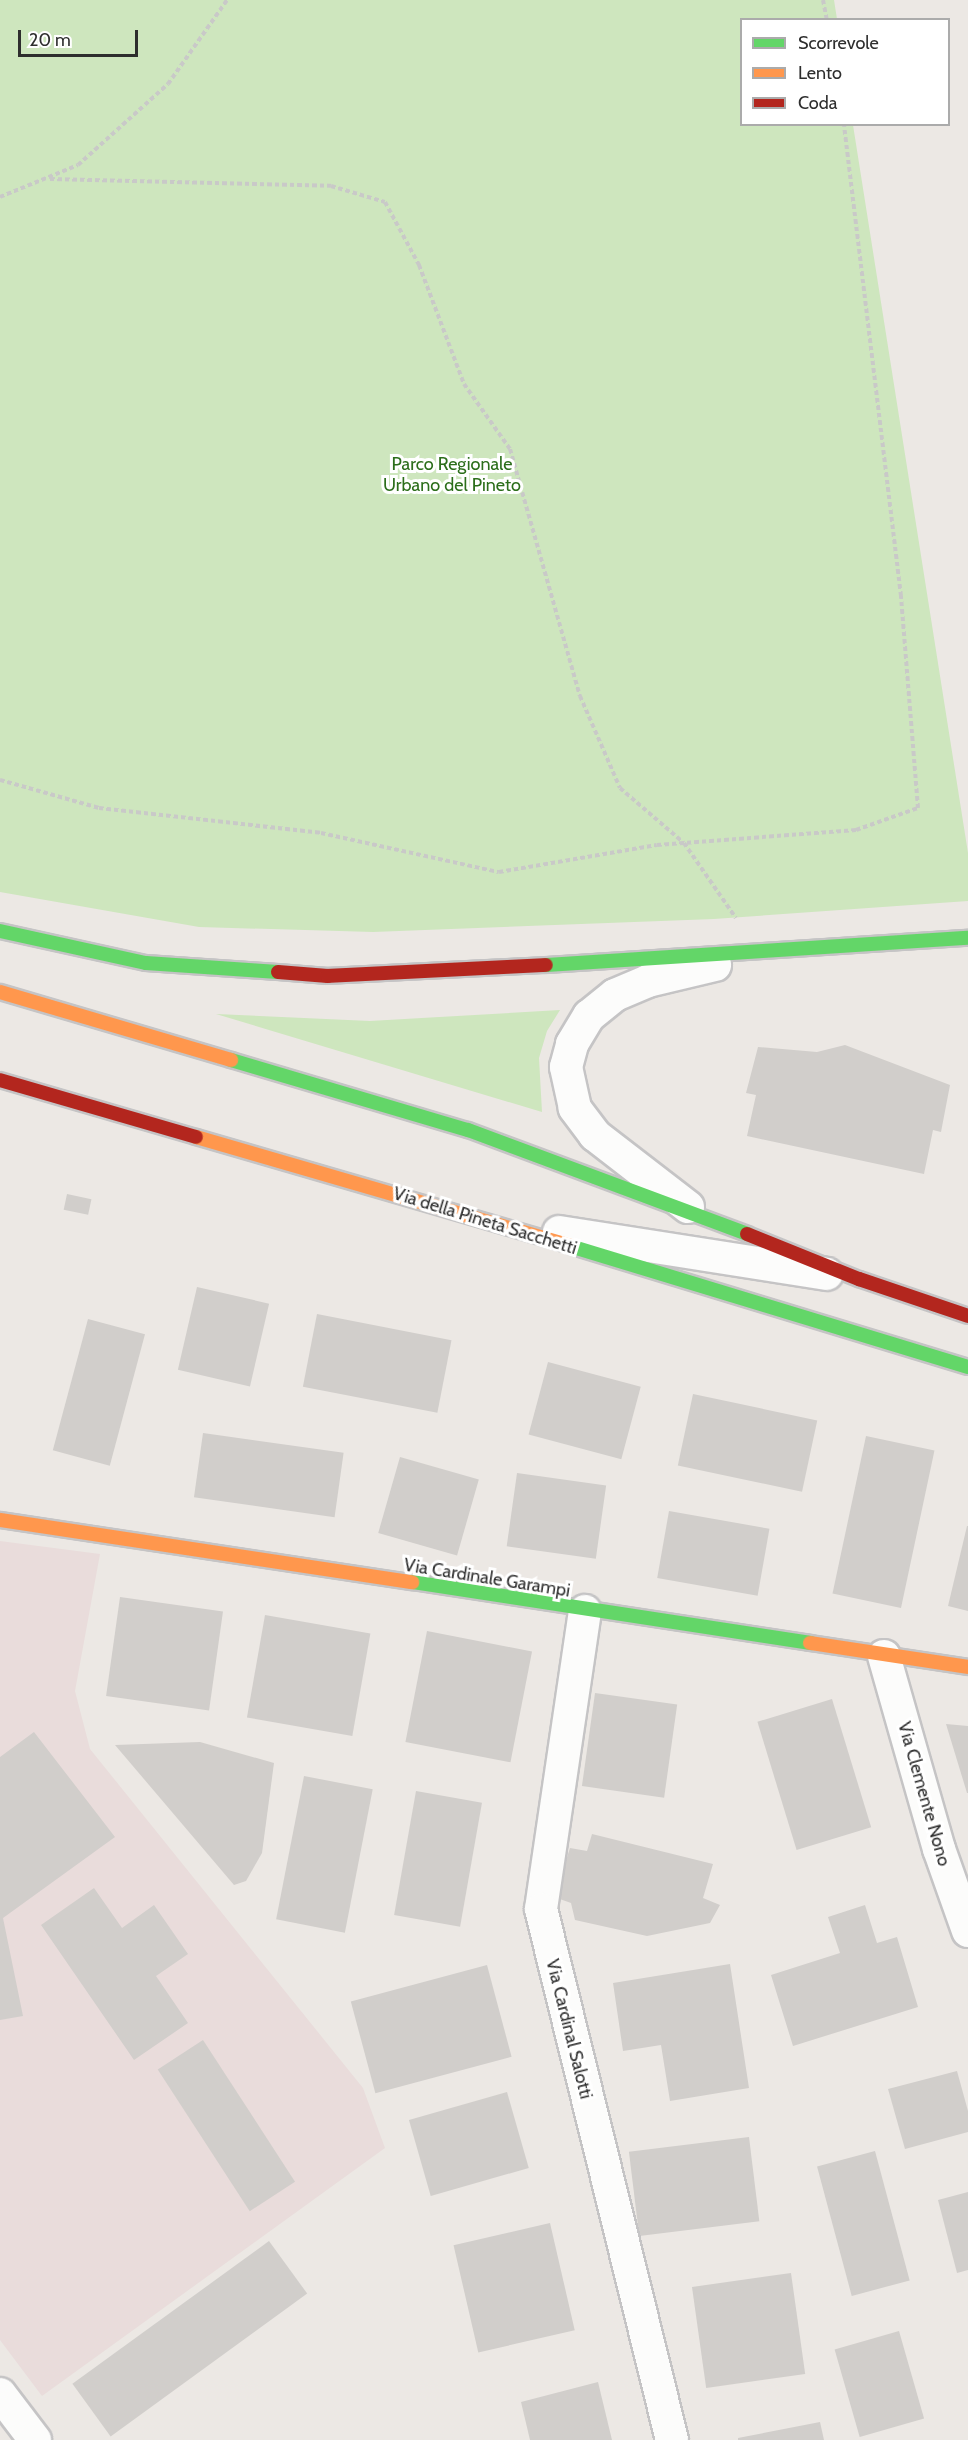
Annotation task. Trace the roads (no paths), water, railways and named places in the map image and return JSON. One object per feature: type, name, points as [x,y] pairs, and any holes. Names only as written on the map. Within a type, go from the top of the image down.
[{"type":"main road","points":[[0,932],[146,963],[290,976],[412,973],[759,954],[968,939]]},
{"type":"main road","points":[[0,993],[468,1130],[696,1213],[859,1279],[968,1316]]},
{"type":"main road","name":"Via della Pineta Sacchetti","points":[[0,1080],[493,1223],[968,1367]]},
{"type":"main road","name":"Via Cardinale Garampi","points":[[0,1520],[585,1611],[968,1667]]},
{"type":"street","points":[[696,1213],[604,1143],[589,1128],[570,1095],[566,1078],[568,1057],[589,1016],[623,991],[759,954]]},
{"type":"street","points":[[493,1223],[859,1279]]},
{"type":"street","name":"Via Cardinal Salotti","points":[[585,1611],[541,1909],[672,2440]]},
{"type":"street","name":"Via Clemente Nono","points":[[884,1656],[939,1849],[968,1931]]},
{"type":"street","points":[[0,2394],[35,2440]]},
{"type":"park label","name":"Parco Regionale Urbano del Pineto","points":[[452,475]]}]
